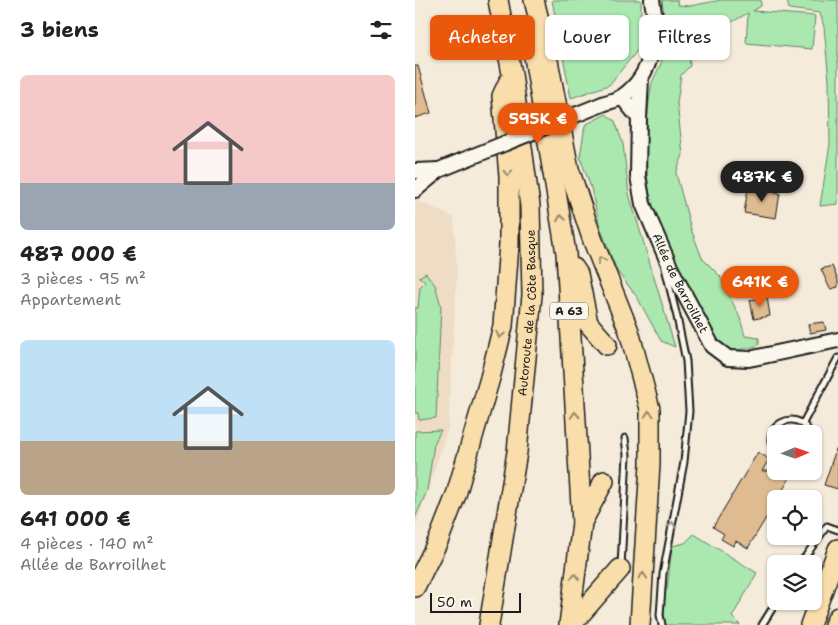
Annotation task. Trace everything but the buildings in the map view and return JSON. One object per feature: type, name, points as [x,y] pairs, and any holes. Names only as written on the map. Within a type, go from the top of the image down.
[{"type":"highway","name":"Autoroute de la Côte Basque","points":[[489,625],[517,452],[532,295],[530,206],[512,74],[497,0]]},
{"type":"highway","name":"A 63","points":[[525,0],[565,253],[582,523],[570,625]]},
{"type":"highway","points":[[534,0],[544,40],[569,170],[593,241],[629,331],[650,409],[650,464],[641,625]]},
{"type":"highway","points":[[415,587],[439,539],[455,495],[490,378],[503,326],[509,235],[509,176],[502,96],[512,74]]},
{"type":"highway","points":[[565,253],[578,274],[588,322],[607,345]]},
{"type":"highway","points":[[582,523],[604,481]]},
{"type":"highway","points":[[811,624],[838,549]]},
{"type":"highway","points":[[570,625],[620,569]]},
{"type":"highway","points":[[834,625],[838,617]]},
{"type":"street","points":[[415,190],[439,170],[622,97],[641,79],[649,64],[654,38],[653,0]]},
{"type":"street","name":"Allée de Barroilhet","points":[[641,79],[639,176],[643,204],[671,269],[712,346],[727,358],[749,359],[838,340]]},
{"type":"street","points":[[622,97],[639,118]]},
{"type":"street","points":[[415,171],[439,170]]},
{"type":"lane","points":[[653,230],[677,317],[686,362],[689,412],[684,462],[663,574],[660,615],[662,625]]},
{"type":"lane","points":[[778,425],[785,420],[803,423],[838,358]]},
{"type":"lane","points":[[620,569],[627,455],[625,438]]},
{"type":"lane","points":[[806,555],[827,526],[838,530]]},
{"type":"lane","points":[[762,625],[771,610]]},
{"type":"shaded area","points":[[415,199],[454,218],[457,274],[448,428],[415,529]]},
{"type":"green space","points":[[552,0],[641,0],[639,48],[609,85],[571,98],[564,60],[629,60],[629,15],[555,15]]},
{"type":"green space","points":[[662,0],[677,0],[678,5],[690,6],[721,0],[761,0],[761,6],[753,11],[815,16],[812,49],[746,43],[748,13],[730,22],[730,15],[664,15]]},
{"type":"green space","points":[[787,0],[838,0],[838,204],[820,206],[830,144],[829,81],[824,27],[820,13],[789,9]]},
{"type":"green space","points":[[662,60],[690,60],[690,66],[681,75],[677,103],[683,155],[676,173],[691,229],[702,258],[720,276],[740,318],[745,336],[759,338],[759,345],[733,350],[724,347],[718,342],[708,326],[696,298],[686,285],[657,223],[649,186],[646,146],[648,107],[652,85]]},
{"type":"green space","points":[[606,114],[615,121],[623,144],[629,194],[675,347],[661,341],[637,297],[617,271],[600,227],[591,188],[580,157],[585,125]]},
{"type":"green space","points":[[426,273],[435,285],[441,306],[436,418],[419,420],[418,413],[415,413],[415,308],[418,308],[420,287],[425,282],[419,277]]},
{"type":"green space","points":[[441,430],[434,444],[427,491],[415,518],[415,431]]},
{"type":"green space","points":[[694,534],[757,573],[732,617],[740,625],[665,625],[665,590],[667,590],[672,546],[685,543]]}]
